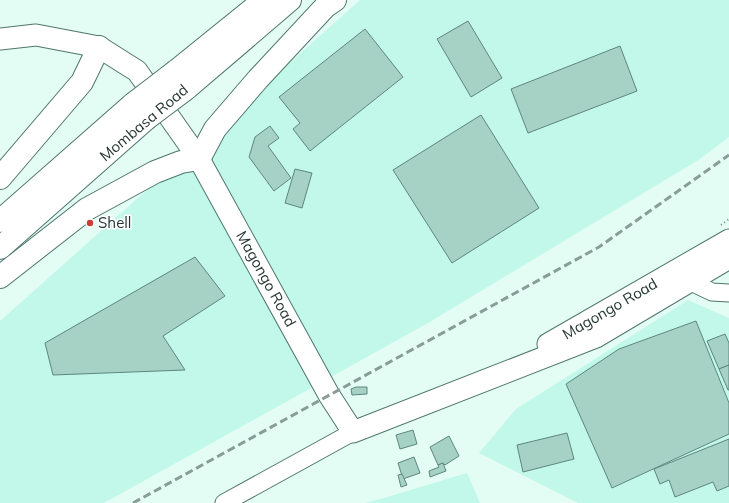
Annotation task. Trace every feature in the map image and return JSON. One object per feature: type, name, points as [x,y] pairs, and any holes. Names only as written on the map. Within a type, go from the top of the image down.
[{"type":"highway","name":"Mombasa Road","points":[[0,221],[133,104],[264,0]]},
{"type":"highway","name":"Mombasa Road","points":[[0,248],[146,119],[186,89],[290,0]]},
{"type":"highway","points":[[0,277],[87,209],[161,169],[181,162],[199,159],[215,129],[258,79],[320,12],[335,0]]},
{"type":"highway","points":[[0,178],[82,82],[99,47]]},
{"type":"main road","points":[[0,39],[36,36],[99,47]]},
{"type":"main road","name":"Magongo Road","points":[[99,47],[137,71],[178,126],[199,159],[329,395],[354,432],[596,337],[729,258]]},
{"type":"main road","name":"Magongo Road","points":[[491,378],[729,240]]},
{"type":"street","points":[[689,281],[712,292],[729,293]]},
{"type":"street","name":"Magongo Road","points":[[224,503],[354,432]]},
{"type":"shaded area","points":[[360,0],[729,0],[729,137],[700,159],[428,323],[104,503],[0,503],[0,321]]},
{"type":"shaded area","points":[[688,300],[729,318],[729,503],[578,503],[479,453],[516,409]]},
{"type":"shaded area","points":[[467,473],[480,503],[365,503],[384,498]]},
{"type":"building","points":[[468,21],[502,78],[471,97],[437,39]]},
{"type":"building","points":[[365,29],[403,77],[310,151],[293,129],[300,123],[279,97]]},
{"type":"building","points":[[620,46],[637,91],[528,133],[511,89]]},
{"type":"building","points":[[481,115],[539,208],[452,263],[393,170]]},
{"type":"building","points":[[270,126],[279,138],[268,146],[291,178],[274,191],[249,157],[255,137]]},
{"type":"building","points":[[295,169],[312,173],[302,208],[285,203]]},
{"type":"building","points":[[195,257],[225,296],[163,336],[185,370],[53,375],[45,343]]},
{"type":"building","points":[[696,321],[729,403],[729,434],[612,488],[566,384],[619,349]]},
{"type":"building","points":[[725,334],[729,343],[729,365],[719,369],[707,341]]},
{"type":"building","points":[[729,365],[729,390],[728,390],[719,369]]},
{"type":"building","points":[[356,387],[367,387],[367,394],[352,395],[351,389]]},
{"type":"building","points":[[413,430],[417,444],[400,449],[396,435]]},
{"type":"building","points":[[567,433],[574,459],[523,472],[517,445]]},
{"type":"building","points":[[449,436],[459,456],[445,465],[443,463],[438,465],[430,447]]},
{"type":"building","points":[[729,439],[729,486],[717,491],[713,482],[675,497],[669,480],[660,484],[654,469]]},
{"type":"building","points":[[414,457],[420,473],[403,479],[398,463]]},
{"type":"building","points":[[443,463],[446,471],[430,477],[429,471],[439,467],[438,465]]},
{"type":"building","points":[[402,474],[407,485],[401,487],[398,475]]},
{"type":"railway","points":[[133,503],[599,247],[729,155]]},
{"type":"place","name":"Shell","points":[[90,223]]}]
